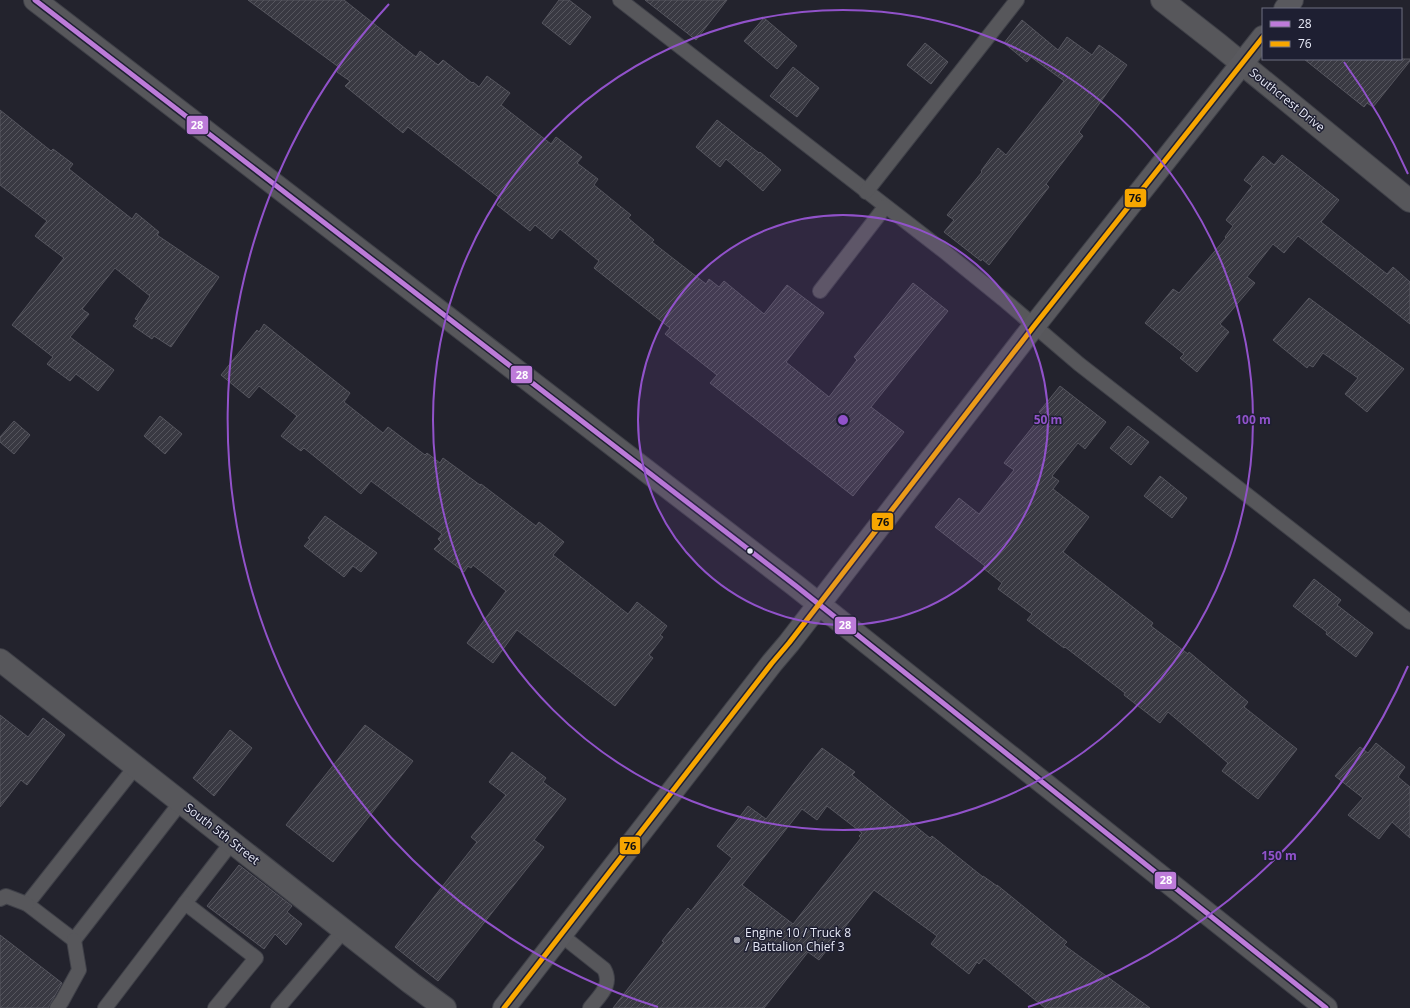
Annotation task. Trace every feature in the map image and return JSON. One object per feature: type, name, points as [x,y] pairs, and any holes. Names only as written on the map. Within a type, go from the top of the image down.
[{"type":"street","points":[[35,0],[818,604],[1326,1008]]},
{"type":"street","name":"Southcrest Drive","points":[[1162,0],[1243,64],[1410,201]]},
{"type":"street","points":[[1286,8],[1292,0]]},
{"type":"street","points":[[504,1008],[1034,326],[1262,38]]},
{"type":"street","name":"South 5th Street","points":[[0,660],[411,983],[445,1008]]},
{"type":"lane","points":[[620,0],[885,207],[945,252],[1079,364],[1270,511],[1410,622]]},
{"type":"lane","points":[[866,192],[1017,0]]},
{"type":"lane","points":[[820,291],[885,207]]},
{"type":"lane","points":[[27,904],[136,766]]},
{"type":"lane","points":[[74,940],[181,802]]},
{"type":"lane","points":[[105,1008],[232,842]]},
{"type":"lane","points":[[0,899],[6,896],[27,904],[74,940],[79,970],[57,1008]]},
{"type":"lane","points":[[185,902],[256,958],[215,1008]]},
{"type":"lane","points":[[278,1008],[344,930]]},
{"type":"lane","points":[[560,935],[604,969],[608,975],[606,987],[590,1008]]},
{"type":"building","points":[[248,0],[344,0],[416,57],[420,51],[438,65],[443,60],[479,87],[487,76],[510,93],[501,105],[551,144],[556,137],[582,157],[577,163],[598,179],[594,185],[631,215],[628,218],[654,240],[652,242],[706,284],[709,279],[719,287],[724,281],[764,314],[787,285],[824,313],[786,362],[829,397],[857,360],[854,357],[913,283],[948,311],[871,407],[904,432],[853,496],[710,383],[717,375],[665,334],[670,328],[594,268],[599,261],[560,229],[552,239],[535,225],[530,231],[497,205],[501,199],[408,127],[403,133],[345,86],[350,81],[337,72],[340,68]]},
{"type":"building","points":[[559,0],[569,0],[591,17],[570,45],[542,23]]},
{"type":"building","points":[[645,0],[727,0],[696,40]]},
{"type":"building","points":[[764,18],[797,46],[777,69],[744,41]]},
{"type":"building","points":[[1022,20],[1058,50],[1067,37],[1092,55],[1099,45],[1127,65],[1079,132],[1083,136],[1046,184],[1049,187],[989,265],[982,259],[981,261],[944,232],[954,220],[947,215],[982,172],[981,171],[998,148],[1006,155],[1064,81],[1031,57],[1027,62],[1004,43]]},
{"type":"building","points":[[925,43],[948,62],[931,84],[907,65]]},
{"type":"building","points":[[1410,59],[1410,61],[1373,107],[1367,103],[1364,107],[1305,60]]},
{"type":"building","points":[[793,67],[819,88],[797,117],[770,96]]},
{"type":"building","points":[[0,110],[51,151],[53,149],[73,164],[69,169],[132,219],[136,213],[159,232],[157,235],[219,277],[171,347],[154,336],[152,339],[133,326],[138,320],[135,319],[150,296],[115,268],[82,309],[89,314],[70,337],[114,370],[98,391],[76,374],[70,381],[47,364],[53,357],[12,325],[64,258],[35,236],[47,221],[0,185]]},
{"type":"building","points":[[717,120],[759,153],[760,152],[781,170],[763,191],[726,159],[720,167],[696,147]]},
{"type":"building","points":[[1282,155],[1339,200],[1321,222],[1387,274],[1393,267],[1410,282],[1410,324],[1298,236],[1284,253],[1273,244],[1247,277],[1255,283],[1220,324],[1229,332],[1197,372],[1180,358],[1184,354],[1145,323],[1173,289],[1179,293],[1226,238],[1225,237],[1233,226],[1226,220],[1252,186],[1244,180],[1263,156],[1274,165]]},
{"type":"building","points":[[1309,298],[1404,369],[1367,412],[1345,394],[1358,378],[1323,353],[1313,367],[1309,365],[1307,368],[1273,340]]},
{"type":"building","points":[[264,324],[350,393],[344,402],[383,433],[388,427],[425,455],[427,453],[440,463],[443,458],[480,485],[481,484],[536,526],[539,522],[564,542],[553,555],[628,614],[637,602],[667,626],[660,635],[663,637],[649,655],[653,658],[615,706],[517,630],[493,663],[467,643],[506,591],[473,565],[471,568],[468,566],[464,572],[434,549],[441,542],[438,539],[442,534],[371,481],[361,494],[304,448],[301,451],[281,436],[297,416],[259,386],[249,398],[221,375],[257,330],[259,332]]},
{"type":"building","points":[[1060,386],[1106,422],[1085,449],[1078,443],[1052,476],[1059,481],[1053,489],[1089,517],[1063,552],[1153,623],[1151,626],[1188,654],[1189,652],[1248,702],[1244,707],[1297,749],[1258,799],[1222,771],[1228,763],[1168,712],[1160,723],[1124,695],[1125,693],[1027,620],[1032,614],[998,589],[1002,583],[983,568],[985,566],[935,527],[959,498],[979,514],[1014,470],[1004,463],[1042,415],[1039,412]]},
{"type":"building","points":[[160,416],[182,434],[165,454],[144,436]]},
{"type":"building","points":[[14,421],[30,435],[14,454],[0,442],[0,437]]},
{"type":"building","points":[[1128,426],[1149,442],[1131,465],[1110,448]]},
{"type":"building","points":[[1160,476],[1187,498],[1172,518],[1144,496]]},
{"type":"building","points":[[325,516],[377,553],[361,572],[353,566],[344,577],[304,546],[310,539],[308,538]]},
{"type":"building","points":[[1314,579],[1341,600],[1337,605],[1373,633],[1356,657],[1293,606]]},
{"type":"building","points":[[0,715],[28,737],[43,718],[65,735],[27,785],[21,780],[0,807]]},
{"type":"building","points":[[365,725],[413,761],[333,862],[286,825]]},
{"type":"building","points":[[230,730],[252,748],[214,796],[193,778]]},
{"type":"building","points":[[1376,743],[1405,767],[1398,777],[1410,787],[1410,838],[1392,822],[1379,839],[1348,815],[1363,798],[1335,776],[1360,747],[1368,753]]},
{"type":"building","points":[[822,748],[855,772],[852,775],[930,838],[932,836],[983,877],[997,885],[1067,942],[1064,945],[1150,1008],[1045,1008],[984,958],[979,964],[977,962],[969,974],[931,944],[937,936],[874,890],[819,960],[808,952],[764,1008],[613,1008],[688,908],[691,911],[732,858],[717,846],[748,806],[766,819]],"holes":[[[827,806],[862,833],[859,836],[861,838],[793,924],[742,885],[802,809],[817,820]]]},
{"type":"building","points":[[512,752],[546,778],[543,782],[566,799],[534,840],[544,847],[438,981],[395,947],[477,842],[471,837],[506,795],[489,782]]},
{"type":"building","points":[[239,865],[292,906],[287,912],[302,924],[286,945],[275,934],[264,949],[207,906]]},
{"type":"building","points":[[0,935],[62,983],[48,1008],[0,1008]]},
{"type":"transit line","name":"28","points":[[35,0],[796,586],[1326,1008]]},
{"type":"transit line","name":"76","points":[[504,1008],[1034,326],[1262,38]]},
{"type":"place","name":"Engine 10 / Truck 8 / Battalion Chief 3","points":[[737,940]]}]
